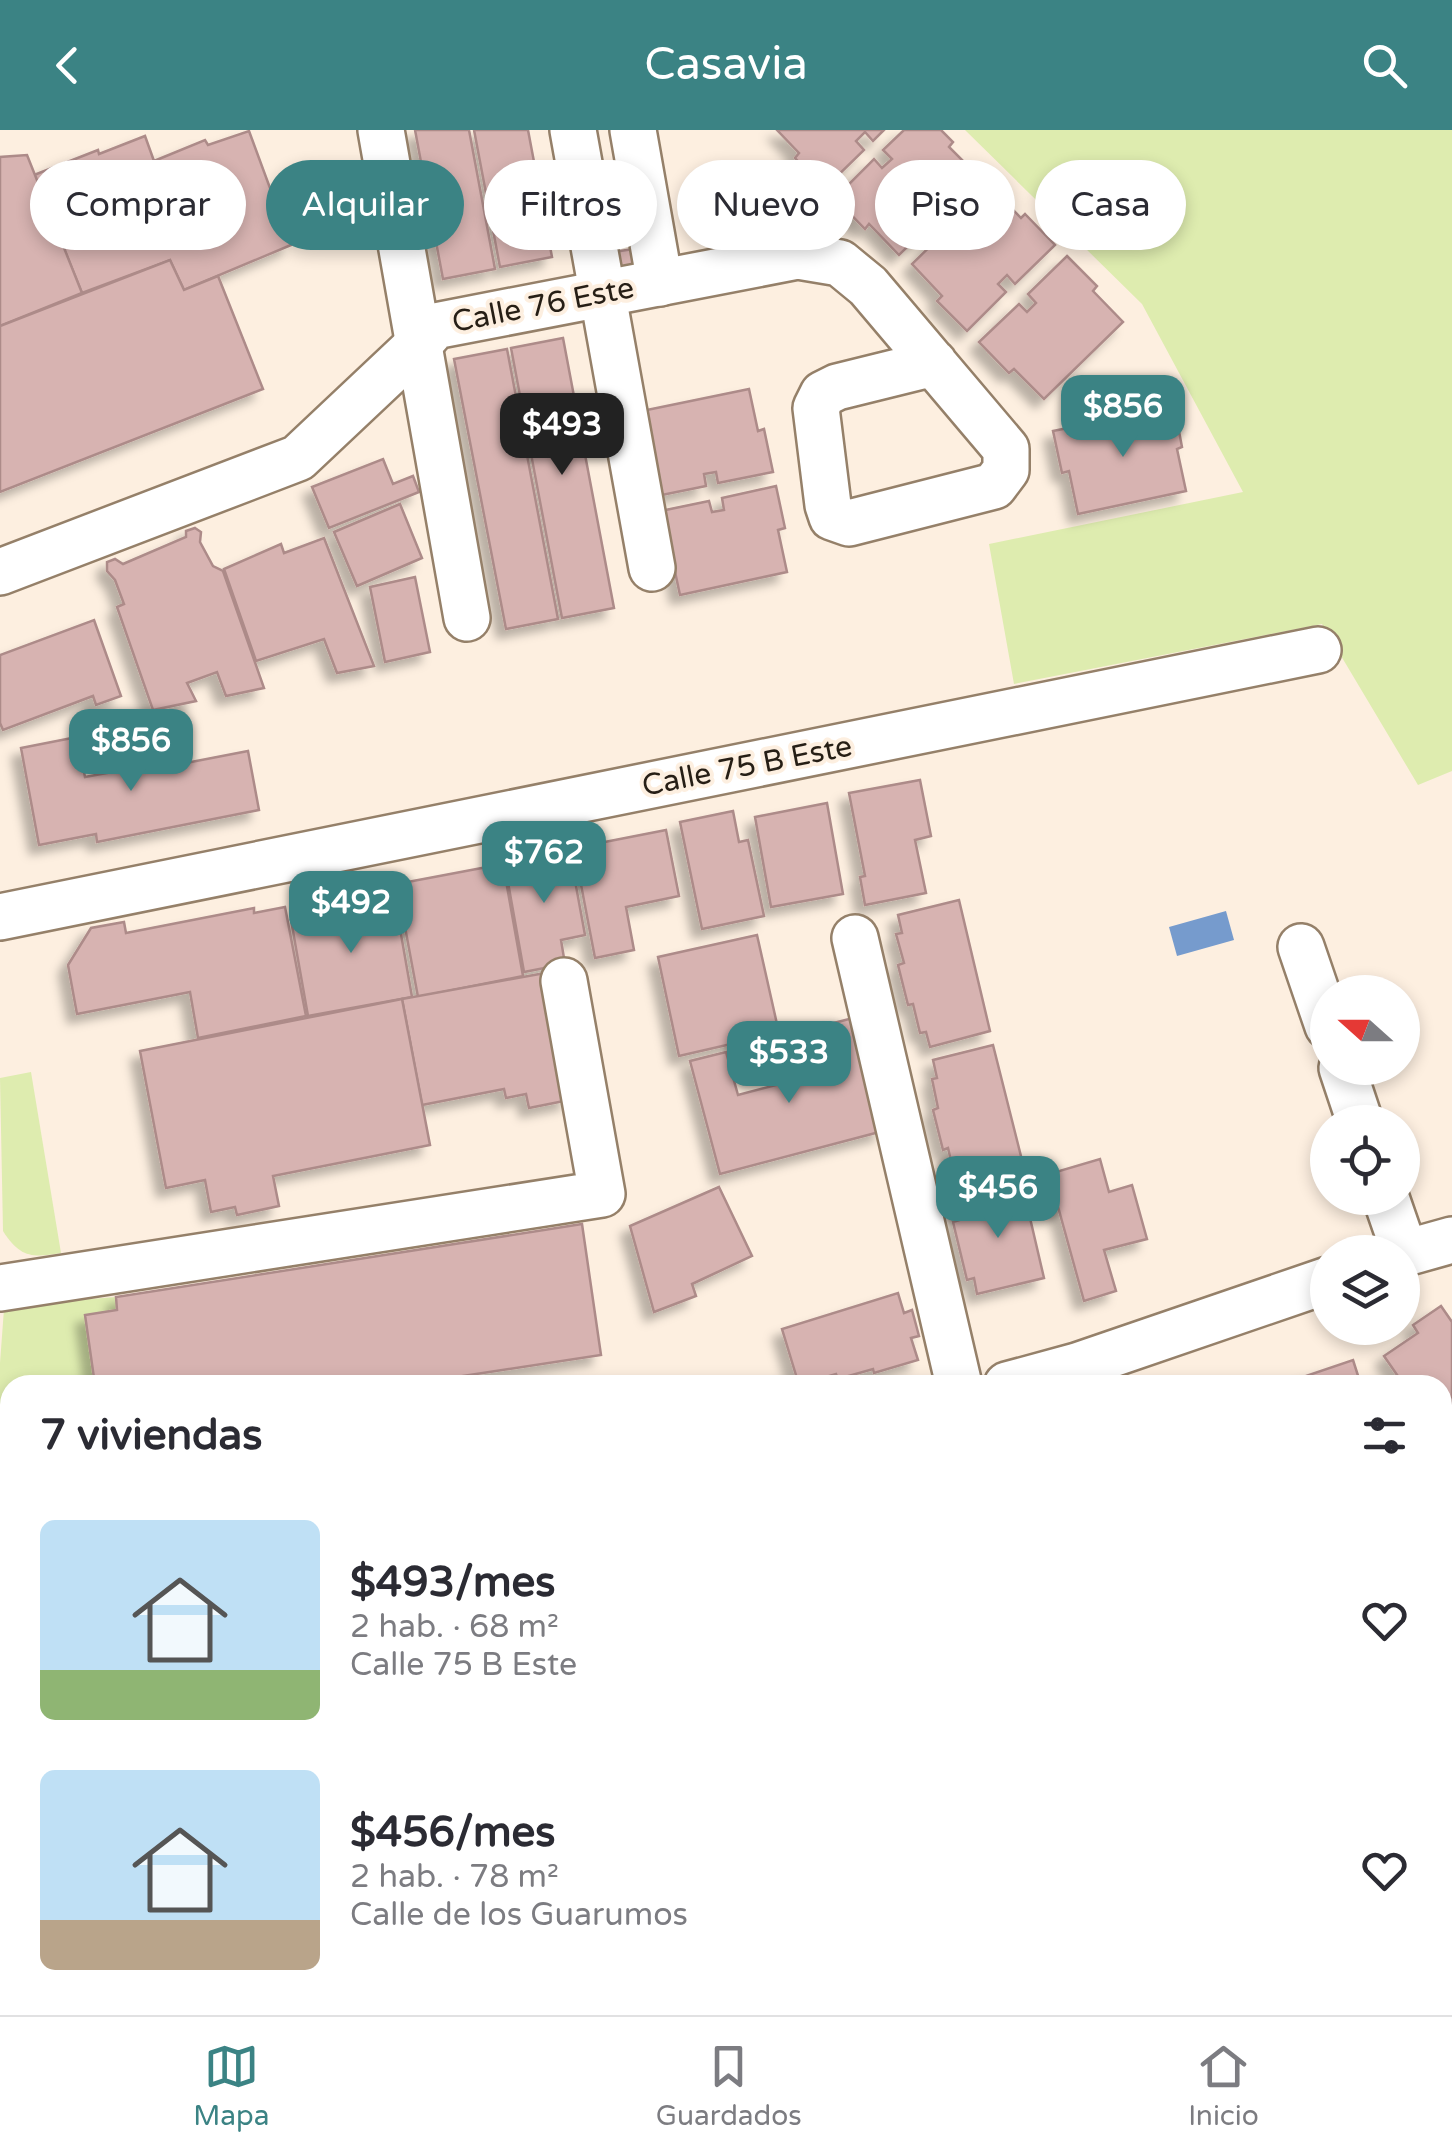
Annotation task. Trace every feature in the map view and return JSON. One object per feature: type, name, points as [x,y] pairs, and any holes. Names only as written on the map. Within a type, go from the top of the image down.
[{"type":"street","points":[[381,130],[468,618]]},
{"type":"street","points":[[573,130],[652,568]]},
{"type":"street","points":[[633,130],[660,283]]},
{"type":"street","name":"Calle 76 Este","points":[[0,572],[298,458],[435,326],[798,256],[840,263],[868,286],[934,363]]},
{"type":"street","name":"Calle 75 B Este","points":[[0,918],[1318,650]]},
{"type":"street","points":[[855,938],[957,1375]]},
{"type":"street","points":[[1301,947],[1311,975]]},
{"type":"street","points":[[0,1288],[602,1194],[564,981]]},
{"type":"street","points":[[1420,1249],[1452,1240]]},
{"type":"street","points":[[1083,1375],[1310,1287]]},
{"type":"green space","points":[[965,130],[1452,130],[1452,771],[1418,785],[1322,624],[1014,684],[989,544],[1243,492],[1142,304],[1087,250],[1186,250],[1186,160],[1035,160],[1035,199],[1015,179],[1015,160],[996,160]]},
{"type":"green space","points":[[31,1072],[61,1253],[28,1254],[15,1247],[3,1231],[0,1078]]},
{"type":"green space","points":[[116,1297],[117,1310],[85,1315],[94,1375],[0,1375],[4,1309]]},
{"type":"water","points":[[1226,911],[1234,940],[1177,956],[1169,927]]},
{"type":"building","points":[[415,130],[469,130],[484,210],[484,250],[491,250],[495,269],[443,279],[438,250],[464,250],[464,160],[421,160]]},
{"type":"building","points":[[474,130],[528,130],[534,160],[484,160],[484,183]]},
{"type":"building","points":[[777,130],[884,130],[873,141],[865,132],[856,141],[864,150],[854,160],[797,160],[799,153]]},
{"type":"building","points":[[904,130],[941,130],[953,142],[949,147],[962,160],[891,160],[883,150]]},
{"type":"building","points":[[249,131],[266,177],[266,250],[279,250],[184,290],[170,260],[82,293],[65,250],[246,250],[246,160],[156,160],[205,140],[208,145]]},
{"type":"building","points":[[145,136],[154,160],[72,160],[98,150],[99,154]]},
{"type":"building","points":[[27,155],[30,250],[65,250],[82,293],[0,326],[0,157]]},
{"type":"building","points":[[874,159],[875,230],[869,224],[865,229],[855,219],[855,178]]},
{"type":"building","points":[[1015,212],[1021,218],[1025,214],[1035,224],[1035,250],[1050,250],[1015,284],[1007,275],[998,284],[1006,292],[967,331],[937,301],[942,296],[912,264],[926,250],[1015,250]]},
{"type":"building","points":[[497,250],[551,250],[552,257],[500,267]]},
{"type":"building","points":[[640,250],[643,264],[610,271],[607,253]]},
{"type":"building","points":[[1067,256],[1097,286],[1093,291],[1123,322],[1044,399],[1014,369],[1009,373],[979,342],[1019,304],[1027,312],[1036,303],[1028,294]]},
{"type":"building","points":[[170,260],[184,290],[218,276],[263,389],[0,492],[0,326]]},
{"type":"building","points":[[563,338],[614,608],[562,618],[511,348]]},
{"type":"building","points":[[507,349],[558,619],[506,629],[454,359]]},
{"type":"building","points":[[749,389],[758,431],[764,429],[773,472],[718,483],[716,472],[704,474],[706,486],[652,497],[642,411]]},
{"type":"building","points":[[1174,405],[1182,447],[1177,449],[1186,491],[1078,514],[1069,471],[1062,473],[1053,431],[1107,420],[1110,431],[1122,428],[1119,417]]},
{"type":"building","points":[[383,459],[393,484],[413,476],[419,492],[329,528],[312,487]]},
{"type":"building","points":[[776,486],[785,528],[778,530],[787,572],[680,595],[671,553],[656,512],[709,501],[712,512],[724,510],[722,498]]},
{"type":"building","points":[[400,504],[422,558],[357,586],[334,532]]},
{"type":"building","points":[[195,528],[201,532],[200,542],[213,566],[223,571],[264,688],[226,696],[217,672],[187,683],[196,701],[153,710],[117,607],[124,604],[107,571],[107,562],[115,559],[123,564],[186,537],[186,531]]},
{"type":"building","points":[[324,538],[374,666],[337,673],[324,639],[256,661],[224,569],[281,544],[284,553]]},
{"type":"building","points":[[415,577],[430,652],[385,662],[370,587]]},
{"type":"building","points":[[94,620],[121,696],[96,705],[93,696],[3,730],[0,655]]},
{"type":"building","points":[[77,737],[85,777],[123,770],[124,775],[248,751],[259,810],[97,842],[96,834],[39,845],[21,748]]},
{"type":"building","points":[[920,780],[931,836],[915,840],[926,893],[865,905],[860,877],[865,876],[849,793]]},
{"type":"building","points":[[827,803],[843,894],[771,907],[755,817]]},
{"type":"building","points":[[733,811],[739,842],[748,840],[764,916],[702,929],[680,822]]},
{"type":"building","points":[[666,830],[679,896],[626,907],[634,950],[595,958],[574,848]]},
{"type":"building","points":[[569,848],[585,935],[561,940],[565,964],[524,972],[504,860]]},
{"type":"building","points":[[503,864],[523,976],[418,997],[397,884]]},
{"type":"building","points":[[332,890],[343,896],[350,908],[395,900],[412,997],[308,1016],[291,920],[319,914],[319,896]]},
{"type":"building","points":[[959,900],[990,1031],[930,1047],[926,1032],[920,1033],[913,1004],[908,1005],[898,965],[904,963],[896,934],[902,933],[898,915]]},
{"type":"building","points":[[285,907],[306,1016],[198,1038],[190,992],[77,1014],[68,965],[91,928],[124,922],[126,933],[254,908],[254,913]]},
{"type":"building","points":[[757,935],[779,1033],[679,1056],[658,957]]},
{"type":"building","points":[[545,973],[569,1100],[529,1108],[526,1094],[506,1098],[504,1089],[422,1105],[402,999]]},
{"type":"building","points":[[402,999],[430,1145],[273,1176],[279,1206],[237,1215],[235,1207],[211,1212],[205,1180],[166,1188],[140,1051]]},
{"type":"building","points":[[853,1018],[883,1131],[720,1174],[690,1061],[726,1052],[738,1095],[833,1070],[822,1026]]},
{"type":"building","points":[[993,1045],[1026,1176],[965,1191],[961,1176],[955,1178],[948,1148],[943,1150],[933,1110],[938,1108],[933,1060]]},
{"type":"building","points":[[1100,1159],[1109,1192],[1132,1185],[1147,1239],[1104,1250],[1116,1291],[1084,1301],[1049,1174]]},
{"type":"building","points":[[719,1187],[752,1256],[692,1284],[696,1296],[654,1312],[630,1226]]},
{"type":"building","points":[[1023,1188],[1044,1278],[977,1294],[974,1278],[967,1280],[953,1222],[960,1220],[956,1203]]},
{"type":"building","points":[[582,1224],[601,1355],[470,1375],[94,1375],[85,1315],[117,1310],[116,1297]]},
{"type":"building","points":[[898,1293],[904,1313],[912,1310],[919,1336],[911,1338],[918,1360],[874,1373],[873,1369],[852,1375],[796,1375],[782,1329]]},
{"type":"building","points":[[1441,1306],[1452,1322],[1452,1375],[1397,1375],[1384,1356],[1400,1345],[1420,1345],[1420,1320]]},
{"type":"building","points":[[1353,1360],[1358,1375],[1309,1375]]}]
